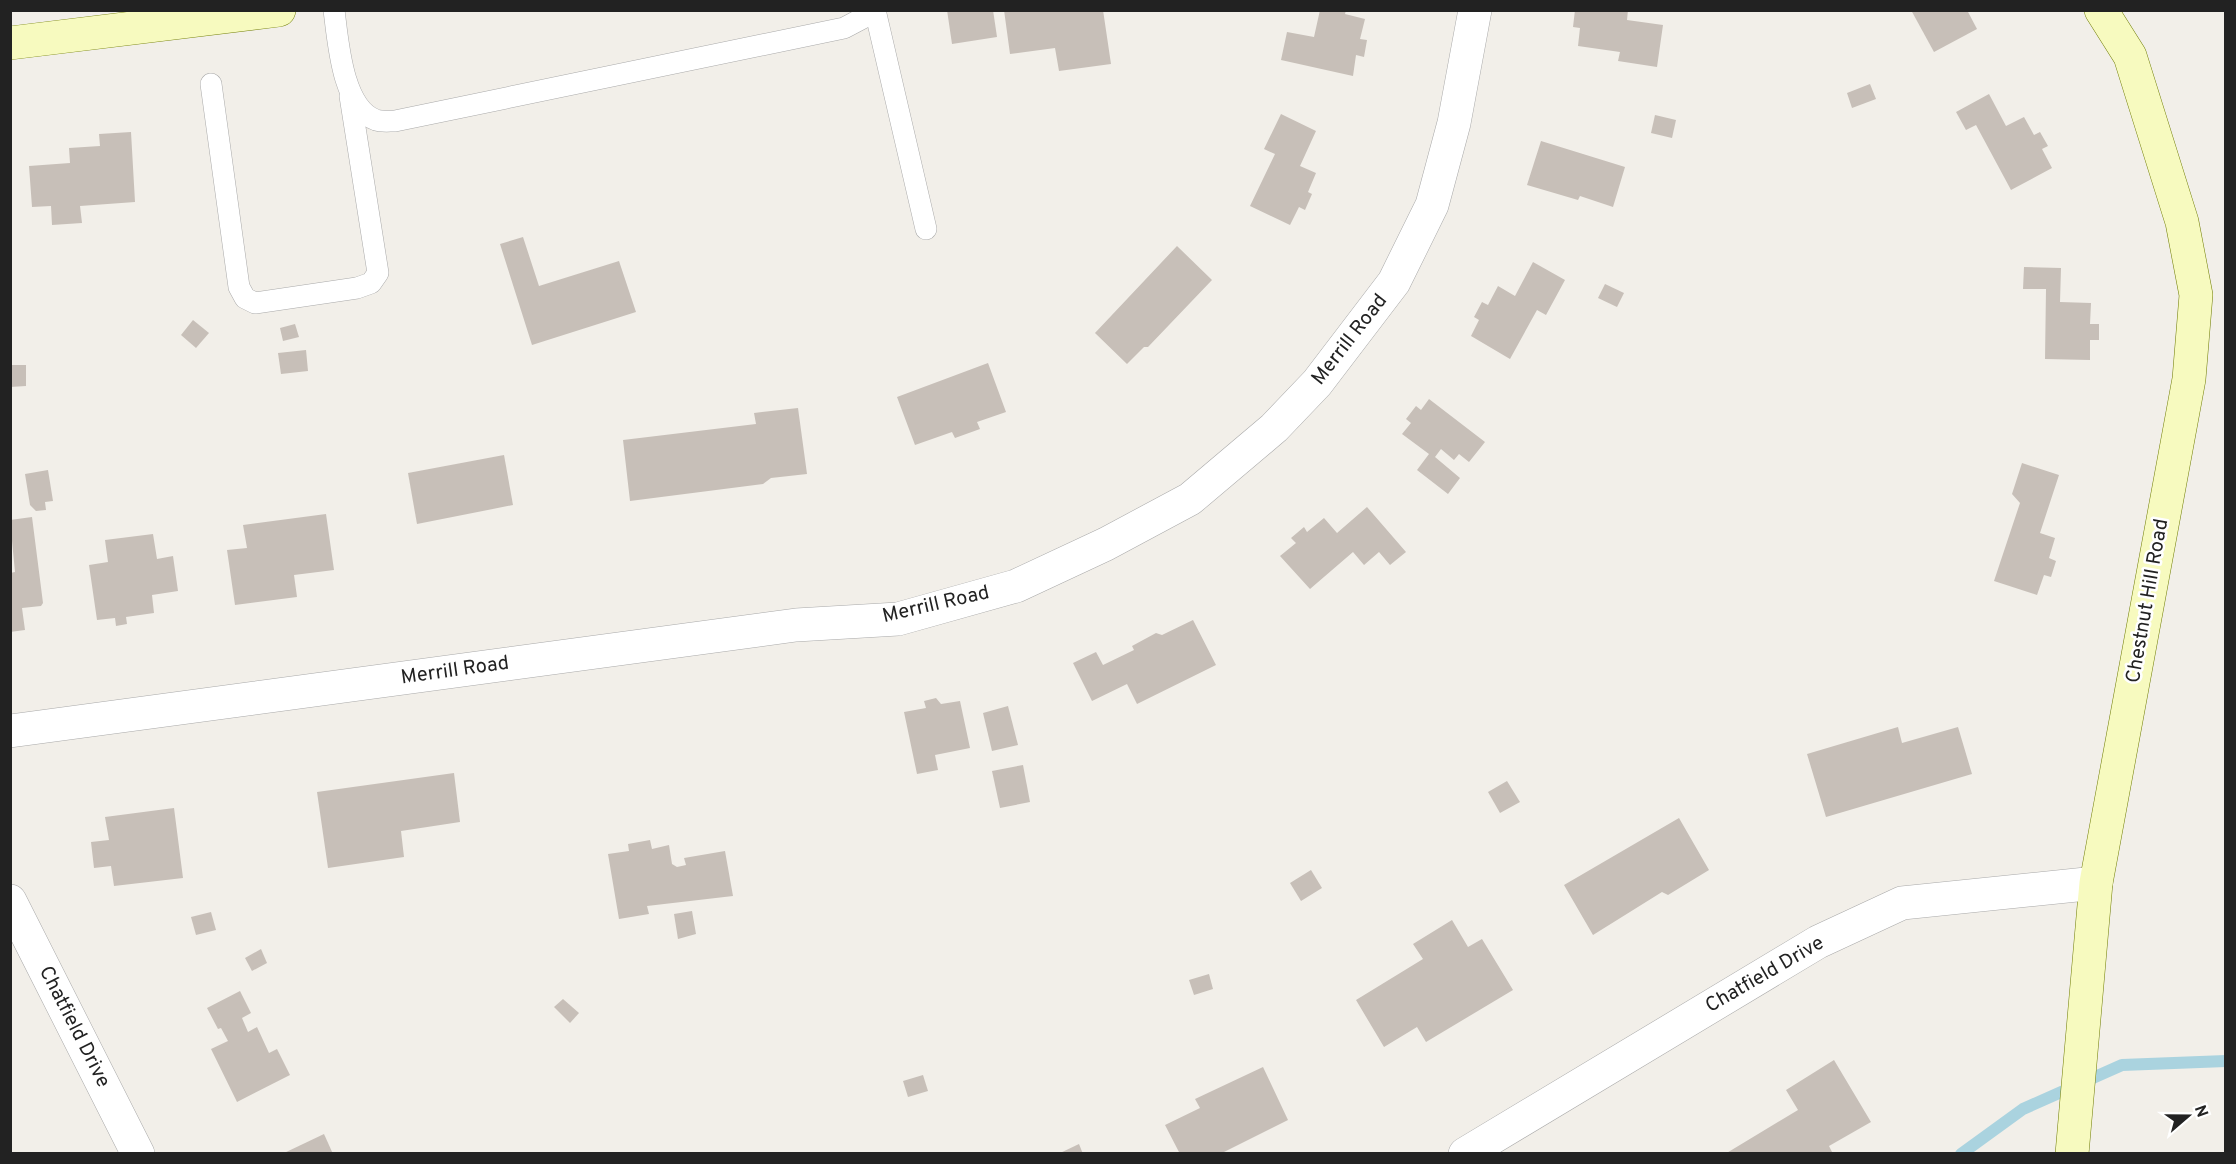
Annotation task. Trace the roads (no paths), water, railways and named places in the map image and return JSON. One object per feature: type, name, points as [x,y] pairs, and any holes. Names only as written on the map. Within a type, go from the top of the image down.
[{"type":"street","points":[[11,42],[279,10]]},
{"type":"street","name":"Merrill Road","points":[[10,731],[796,625],[898,619],[1016,586],[1106,544],[1190,499],[1274,428],[1317,383],[1394,282],[1432,205],[1454,123],[1475,10]]},
{"type":"street","name":"Chestnut Hill Road","points":[[2102,10],[2130,56]]},
{"type":"street","name":"Chestnut Hill Road","points":[[2073,1143],[2084,1044],[2096,883],[2189,379],[2196,295],[2182,222],[2130,56],[2126,10]]},
{"type":"street","name":"Chatfield Drive","points":[[1465,1154],[1818,942],[1902,903],[2096,883]]},
{"type":"street","name":"Chatfield Drive","points":[[10,901],[138,1154]]},
{"type":"lane","points":[[211,84],[239,288],[245,298],[255,303],[357,288],[371,283],[378,273],[334,10]]},
{"type":"lane","points":[[349,90],[360,108],[375,120],[395,121],[844,28],[863,18],[868,10]]},
{"type":"lane","points":[[875,10],[926,229]]},
{"type":"waterway","points":[[1961,1154],[2023,1109],[2122,1065],[2226,1061]]}]
